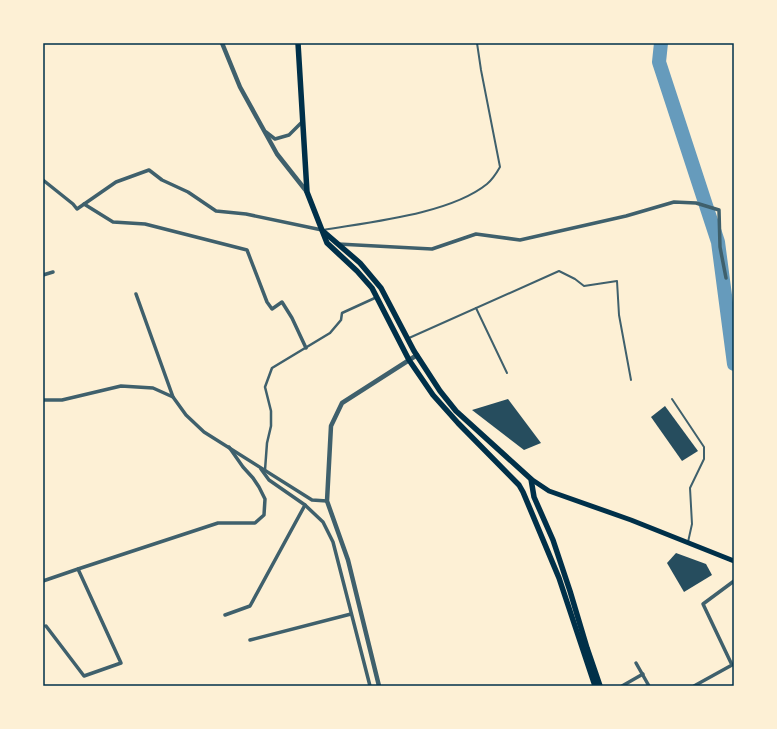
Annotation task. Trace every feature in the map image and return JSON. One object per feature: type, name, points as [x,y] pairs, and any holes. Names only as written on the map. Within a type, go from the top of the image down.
[{"type":"main road","points":[[298,43],[307,192],[326,243],[357,271],[372,288],[409,360],[433,395],[523,492],[559,578],[584,649],[595,686]]},
{"type":"main road","points":[[322,230],[360,263],[381,288],[417,355],[440,391],[456,411],[531,479],[549,491],[631,520],[734,561]]},
{"type":"main road","points":[[458,423],[464,418]]},
{"type":"main road","points":[[531,479],[534,497],[552,540],[570,591],[584,649],[600,686]]},
{"type":"main road","points":[[518,485],[534,497]]},
{"type":"street","points":[[222,43],[240,87],[277,154],[307,192]]},
{"type":"street","points":[[263,129],[275,139],[289,135],[302,122]]},
{"type":"street","points":[[43,180],[73,204],[77,209],[116,182],[149,170],[162,180],[188,192],[216,211],[246,214],[322,230]]},
{"type":"street","points":[[337,244],[432,250],[476,234],[520,240],[626,216],[674,202],[696,203],[719,210],[720,247],[726,278]]},
{"type":"street","points":[[84,204],[113,222],[145,224],[247,250],[272,309],[282,302],[292,318],[306,348]]},
{"type":"street","points":[[43,275],[53,272]]},
{"type":"street","points":[[136,294],[173,397],[186,415],[204,432],[312,500],[327,501]]},
{"type":"street","points":[[266,470],[271,426],[270,411],[265,387],[272,368],[330,332],[341,320],[342,313],[377,297]]},
{"type":"street","points":[[379,686],[348,560],[327,501],[331,426],[342,403],[417,355]]},
{"type":"street","points":[[43,400],[62,400],[121,386],[153,388],[173,397]]},
{"type":"street","points":[[43,581],[218,523],[254,523],[264,515],[264,499],[260,487],[229,448]]},
{"type":"street","points":[[261,468],[269,480],[305,505],[323,522],[333,542],[370,686]]},
{"type":"street","points":[[225,615],[250,606],[305,505]]},
{"type":"street","points":[[46,626],[84,676],[121,663],[78,569]]},
{"type":"street","points":[[694,686],[732,665],[703,604],[734,581]]},
{"type":"street","points":[[250,640],[351,614]]},
{"type":"street","points":[[636,663],[649,686]]},
{"type":"street","points":[[622,686],[642,674]]},
{"type":"lane","points":[[322,230],[418,213],[463,198],[487,184],[495,176],[500,167],[480,70],[477,43]]},
{"type":"lane","points":[[408,338],[559,271],[575,279],[584,286],[617,281],[619,315],[631,380]]},
{"type":"lane","points":[[476,308],[508,373]]},
{"type":"lane","points":[[672,399],[704,447],[704,459],[690,488],[692,524],[688,543]]},
{"type":"building","points":[[508,399],[541,443],[524,450],[472,410]]},
{"type":"building","points":[[665,406],[698,451],[682,461],[651,417]]},
{"type":"building","points":[[676,553],[706,564],[712,575],[684,592],[667,563]]},
{"type":"waterway","points":[[661,43],[659,62],[718,242],[734,364]]}]
